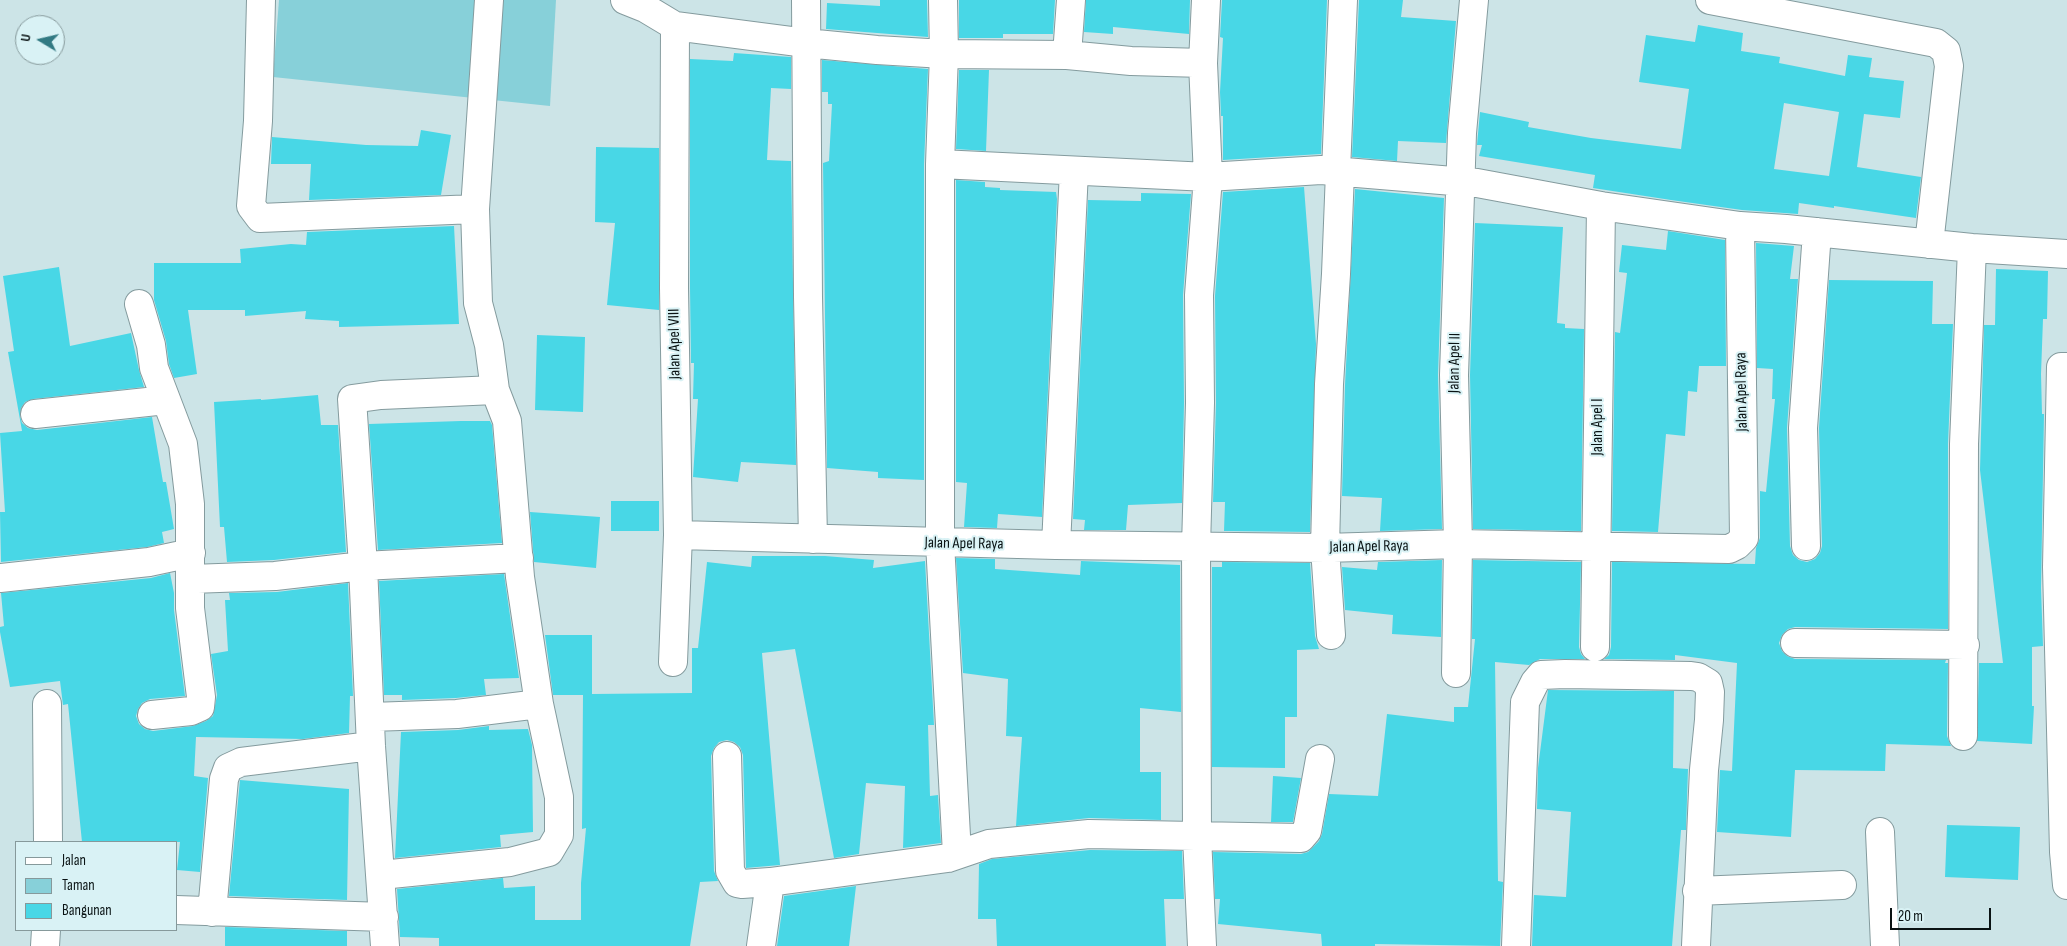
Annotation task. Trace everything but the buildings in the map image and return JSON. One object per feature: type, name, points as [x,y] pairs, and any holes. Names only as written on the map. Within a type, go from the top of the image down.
[{"type":"street","points":[[261,0],[258,121],[251,206],[260,218],[475,209]]},
{"type":"street","points":[[381,875],[510,862],[549,852],[559,835],[559,797],[539,704],[519,558],[507,421],[494,390],[489,345],[478,303],[475,209],[489,0]]},
{"type":"street","points":[[624,0],[645,8],[675,26],[806,43],[944,54],[1067,55],[1131,61],[1203,63]]},
{"type":"street","points":[[806,0],[808,306],[813,539]]},
{"type":"street","points":[[943,0],[944,54],[940,164],[940,543],[957,854]]},
{"type":"street","points":[[1067,55],[1071,0]]},
{"type":"street","points":[[1202,946],[1197,836],[1196,547],[1200,403],[1199,295],[1208,178],[1203,63],[1206,0]]},
{"type":"street","points":[[1331,635],[1325,548],[1329,384],[1336,274],[1344,0]]},
{"type":"street","name":"Jalan Apel II","points":[[1456,673],[1458,544],[1454,375],[1462,134],[1474,0]]},
{"type":"street","points":[[1710,0],[1936,43],[1946,51],[1949,66],[1929,244]]},
{"type":"street","name":"Jalan Apel VIII","points":[[672,662],[678,536],[674,288],[675,26]]},
{"type":"street","points":[[940,164],[1208,178],[1338,171],[1477,182],[1601,206],[1740,226],[1972,248],[2067,254]]},
{"type":"street","points":[[1056,545],[1074,171]]},
{"type":"street","name":"Jalan Apel I","points":[[1595,647],[1598,547],[1601,206]]},
{"type":"street","name":"Jalan Apel Raya","points":[[678,536],[1196,547],[1325,548],[1458,544],[1729,549],[1738,545],[1744,538],[1740,226]]},
{"type":"street","points":[[1806,546],[1803,428],[1817,232]]},
{"type":"street","points":[[1963,736],[1964,444],[1972,248]]},
{"type":"street","points":[[139,304],[154,368],[183,444],[190,504],[190,608],[202,697],[200,707],[191,712],[152,715]]},
{"type":"street","points":[[2067,367],[2061,367],[2063,510],[2057,568],[2063,662],[2067,885]]},
{"type":"street","points":[[385,946],[371,746],[363,566],[352,399],[494,390]]},
{"type":"street","points":[[35,414],[166,400]]},
{"type":"street","points":[[0,578],[149,562],[275,576],[363,566],[519,558]]},
{"type":"street","points":[[1795,643],[1964,645]]},
{"type":"street","points":[[1516,946],[1525,702],[1534,682],[1541,675],[1565,674],[1690,676],[1698,677],[1708,683],[1710,692],[1709,720],[1704,770],[1696,946]]},
{"type":"street","points":[[47,704],[48,841]]},
{"type":"street","points":[[371,717],[457,714],[539,704]]},
{"type":"street","points":[[212,912],[224,779],[228,768],[241,762],[371,746]]},
{"type":"street","points":[[727,756],[730,871],[737,883],[742,884],[770,882],[948,858],[988,844],[1089,834],[1294,838],[1304,835],[1308,831],[1320,759]]},
{"type":"street","points":[[1880,832],[1885,946]]},
{"type":"street","points":[[762,946],[770,882]]},
{"type":"street","points":[[1698,891],[1842,885]]},
{"type":"street","points":[[178,910],[384,917]]},
{"type":"street","points":[[45,946],[46,931]]},
{"type":"green space","points":[[279,0],[556,0],[550,106],[273,77]]}]
